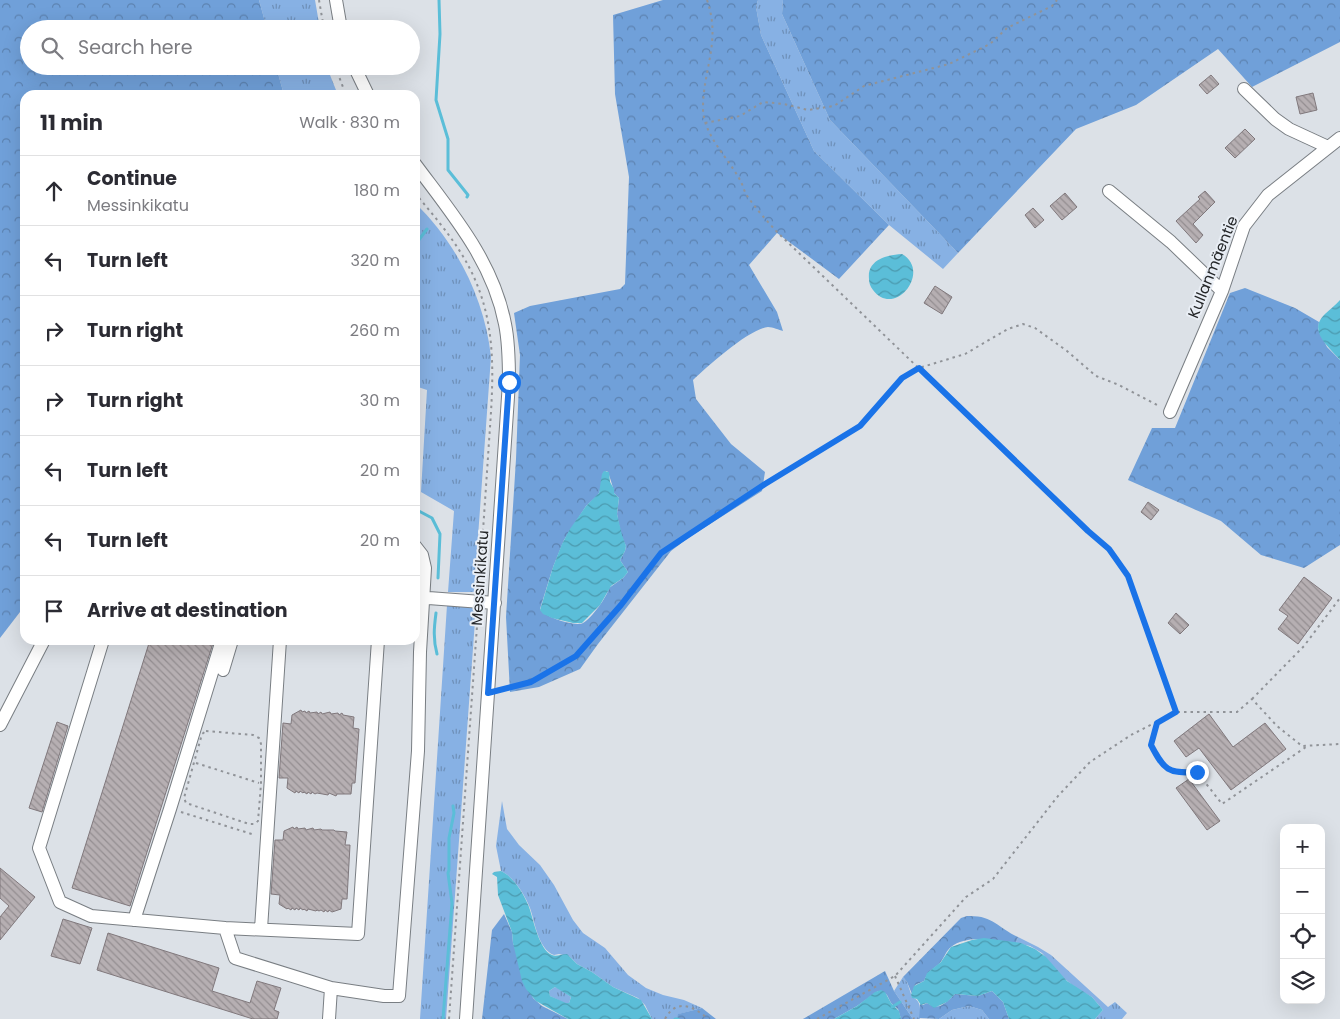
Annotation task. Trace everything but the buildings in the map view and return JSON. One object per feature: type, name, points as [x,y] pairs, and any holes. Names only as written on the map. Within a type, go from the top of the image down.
[{"type":"street","points":[[336,0],[339,20]]},
{"type":"street","points":[[358,75],[366,90]]},
{"type":"street","points":[[1244,89],[1275,119],[1289,129],[1328,147]]},
{"type":"street","name":"Kullanmäentie","points":[[1170,412],[1222,291],[1244,226],[1268,195],[1340,138]]},
{"type":"street","name":"Messinkikatu","points":[[420,171],[476,249],[494,288],[505,324],[508,350],[509,382],[466,1019]]},
{"type":"street","points":[[1109,191],[1171,242],[1222,291]]},
{"type":"street","points":[[420,554],[424,561],[420,590]]},
{"type":"street","points":[[420,597],[495,604]]},
{"type":"street","points":[[0,725],[41,645]]},
{"type":"street","points":[[101,645],[39,848],[60,902],[91,916],[225,928],[358,934],[378,645]]},
{"type":"street","points":[[134,920],[220,645]]},
{"type":"street","points":[[223,670],[230,645]]},
{"type":"street","points":[[261,929],[280,645]]},
{"type":"street","points":[[225,928],[235,958],[331,988],[384,996],[399,996],[418,752],[420,645]]},
{"type":"street","points":[[328,1019],[331,988]]},
{"type":"path","points":[[318,0],[322,20]]},
{"type":"path","points":[[708,0],[712,12],[714,36],[703,106],[705,123],[708,132],[740,180],[747,196],[777,232],[1109,549],[1128,576],[1176,712]]},
{"type":"path","points":[[705,123],[740,116],[763,102],[784,104],[808,110],[834,106],[864,86],[949,64],[990,44],[1007,28],[1052,6],[1057,0]]},
{"type":"path","points":[[338,75],[344,90]]},
{"type":"path","points":[[488,693],[531,682],[576,656],[621,605],[661,553],[765,484],[860,426],[902,378],[919,368],[965,354],[1008,329],[1023,324],[1035,328],[1067,351],[1096,376],[1170,412]]},
{"type":"path","points":[[817,1019],[895,976],[966,897],[993,878],[1058,796],[1090,762],[1131,735],[1176,712],[1238,712],[1304,646],[1340,598]]},
{"type":"path","points":[[1252,699],[1277,726],[1302,746],[1340,744]]},
{"type":"path","points":[[1157,723],[1151,745],[1159,759],[1171,771],[1178,773],[1197,772],[1222,804],[1308,746]]},
{"type":"path","points":[[206,731],[253,735],[259,738],[261,744],[261,784],[258,820],[254,824],[249,824],[186,802],[184,798],[202,734],[206,731]]},
{"type":"path","points":[[194,762],[261,784]]},
{"type":"path","points":[[170,809],[267,838]]},
{"type":"path","points":[[895,976],[914,1019]]},
{"type":"path","points":[[665,1019],[669,1011],[687,1006],[697,1009],[708,1019]]},
{"type":"green space","points":[[0,0],[259,0],[265,20],[20,20],[20,75],[278,75],[283,90],[20,90],[20,612],[0,638]]},
{"type":"green space","points":[[259,0],[315,0],[318,20],[265,20]]},
{"type":"green space","points":[[663,0],[758,0],[756,7],[761,35],[814,151],[889,225],[839,279],[777,233],[749,265],[777,312],[783,331],[768,327],[750,334],[729,349],[693,380],[696,399],[731,444],[765,472],[762,491],[671,551],[580,669],[539,687],[510,692],[506,617],[516,459],[520,355],[514,313],[530,306],[620,289],[625,284],[629,177],[615,94],[613,15]],"holes":[[[607,471],[614,493],[619,498],[617,514],[621,535],[626,546],[620,560],[628,572],[609,588],[599,607],[591,617],[583,623],[573,624],[547,615],[540,609],[553,567],[564,540],[586,506],[598,495],[603,473]]]},
{"type":"green space","points":[[758,0],[783,0],[782,14],[830,120],[958,253],[943,269],[889,225],[814,151],[761,35],[756,7]]},
{"type":"green space","points":[[783,0],[1340,0],[1340,42],[1252,87],[1218,49],[1136,105],[1076,129],[958,253],[830,120],[782,14]]},
{"type":"green space","points":[[278,75],[330,75],[336,90],[283,90]]},
{"type":"green space","points":[[420,208],[444,236],[467,274],[482,315],[491,357],[474,592],[448,592],[454,511],[421,492],[427,390],[420,388]]},
{"type":"green space","points":[[1245,288],[1295,308],[1319,322],[1318,329],[1327,347],[1340,360],[1340,545],[1304,568],[1261,555],[1221,521],[1128,480],[1152,428],[1175,428],[1230,293]]},
{"type":"green space","points":[[447,605],[476,607],[446,1019],[420,1019]]},
{"type":"green space","points":[[502,801],[507,829],[519,845],[540,865],[554,885],[573,920],[583,933],[605,948],[628,975],[646,988],[702,1008],[679,1014],[677,1019],[652,1019],[645,1005],[638,998],[613,987],[577,964],[569,956],[554,955],[544,947],[522,892],[510,877],[501,871],[496,846]]},
{"type":"green space","points":[[504,914],[512,932],[513,943],[533,998],[542,1006],[568,1019],[482,1019],[492,930]]},
{"type":"green space","points":[[967,916],[983,917],[994,922],[1018,937],[1016,943],[974,939],[958,943],[949,949],[939,963],[928,973],[924,981],[915,985],[912,994],[903,977],[961,918]]},
{"type":"green space","points":[[1018,937],[1051,955],[1108,1007],[1115,1002],[1127,1013],[1122,1019],[1095,1019],[1103,1010],[1092,997],[1076,988],[1060,975],[1042,953],[1030,946],[1016,943]]},
{"type":"green space","points":[[885,971],[894,991],[913,1019],[901,1019],[898,1009],[891,1003],[887,995],[882,991],[878,991],[834,1019],[803,1019]]},
{"type":"green space","points":[[903,977],[907,982],[912,997],[918,1001],[920,1019],[913,1019],[894,991]]},
{"type":"green space","points":[[555,987],[571,997],[569,1003],[566,1004],[550,996],[549,991]]},
{"type":"green space","points":[[992,991],[1003,1002],[1009,1019],[989,1019],[982,1010],[969,1006],[952,1010],[939,1019],[919,1018],[920,1004],[927,1003],[935,1007],[942,1005],[955,994],[978,996]]},
{"type":"green space","points":[[969,1006],[982,1010],[989,1019],[939,1019],[952,1010]]},
{"type":"green space","points":[[702,1008],[716,1019],[677,1019],[678,1014]]},
{"type":"water","points":[[902,254],[910,262],[913,271],[912,281],[900,296],[891,299],[882,297],[873,290],[870,284],[869,273],[871,267],[884,257]]},
{"type":"water","points":[[1340,300],[1340,360],[1322,338],[1318,327],[1320,320]]},
{"type":"water","points":[[604,471],[609,472],[614,493],[619,498],[617,514],[626,546],[620,560],[628,572],[611,586],[600,605],[582,623],[552,618],[543,614],[540,610],[553,567],[570,529],[586,506],[599,493]]},
{"type":"water","points":[[501,871],[518,886],[529,907],[540,941],[547,952],[554,956],[567,954],[577,964],[613,987],[641,1000],[652,1019],[568,1019],[536,1001],[522,981],[512,932],[498,895],[497,877],[492,874]],"holes":[[[555,987],[571,997],[569,1003],[566,1003],[550,996],[549,991]]]},
{"type":"water","points":[[984,938],[1021,943],[1035,949],[1046,957],[1067,981],[1092,997],[1103,1010],[1095,1019],[1009,1019],[1003,1002],[992,991],[978,996],[955,994],[947,1002],[934,1008],[927,1003],[921,1005],[917,999],[912,998],[914,986],[924,981],[927,973],[941,962],[951,947]]},
{"type":"water","points":[[881,990],[885,992],[891,1003],[899,1011],[901,1019],[834,1019],[857,1006],[875,992]]},
{"type":"waterway","points":[[439,0],[440,34],[436,100],[448,139],[448,170],[468,195],[467,197]]},
{"type":"waterway","points":[[420,238],[427,229]]},
{"type":"waterway","points":[[420,512],[432,518],[440,534],[438,578]]},
{"type":"waterway","points":[[436,613],[434,634],[437,654]]},
{"type":"waterway","points":[[449,870],[449,838],[454,813],[453,806]]},
{"type":"waterway","points":[[443,1019],[452,903],[449,870]]},
{"type":"waterway","points":[[892,1007],[900,1002]]},
{"type":"route","points":[[509,382],[488,693],[531,682],[576,656],[621,605],[661,553],[765,484],[860,426],[902,378],[919,368],[1109,549],[1128,576],[1176,712],[1157,723],[1151,745],[1159,759],[1171,771],[1178,773],[1197,772]]}]
